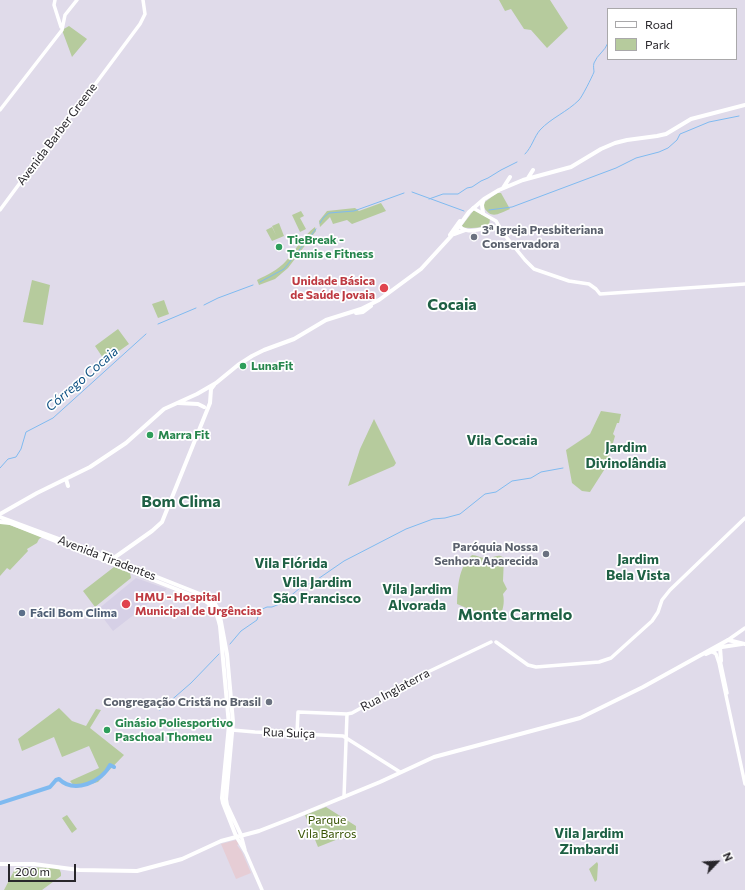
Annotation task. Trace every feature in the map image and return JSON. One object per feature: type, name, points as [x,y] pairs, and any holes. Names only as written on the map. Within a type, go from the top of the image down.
[{"type":"main road","points":[[448,239],[473,208],[502,188],[528,178],[571,167],[601,149],[615,143],[640,137],[660,136],[671,132],[686,122],[698,117],[745,105]]},
{"type":"main road","points":[[528,178],[533,170]]},
{"type":"main road","points":[[502,188],[510,177]]},
{"type":"main road","points":[[483,213],[482,205],[484,199]]},
{"type":"main road","points":[[113,561],[162,522],[209,404],[211,389],[216,383],[238,365],[258,353],[294,339],[326,320],[354,312],[360,313],[366,311],[421,269],[452,235],[458,225]]},
{"type":"main road","points":[[452,235],[465,230]]},
{"type":"main road","points":[[0,511],[86,469],[129,440],[164,409],[197,394],[216,383]]},
{"type":"main road","points":[[203,390],[211,398]]},
{"type":"main road","points":[[197,394],[196,400],[198,404]]},
{"type":"main road","points":[[178,403],[198,404],[204,407],[206,412]]},
{"type":"main road","points":[[204,407],[209,404]]},
{"type":"main road","points":[[66,480],[68,486]]},
{"type":"main road","points":[[0,516],[15,505]]},
{"type":"main road","name":"Avenida Tiradentes","points":[[0,516],[205,596],[217,606],[226,648],[232,730],[226,800],[238,836]]},
{"type":"main road","name":"Avenida Tiradentes","points":[[0,522],[10,524],[113,561],[204,600],[210,604],[220,626],[229,724],[222,798],[238,836]]},
{"type":"main road","points":[[720,647],[728,640]]},
{"type":"main road","points":[[0,864],[34,864],[79,870],[140,871],[182,859],[217,842],[274,826],[434,757],[580,718],[625,696],[698,656],[720,647],[745,644],[728,640],[712,650]]},
{"type":"main road","points":[[720,647],[721,661]]},
{"type":"main road","points":[[224,734],[228,739]]},
{"type":"street","points":[[56,0],[54,5],[62,30]]},
{"type":"street","points":[[0,110],[62,30],[65,15],[77,0]]},
{"type":"street","name":"Avenida Barber Greene","points":[[0,210],[142,20],[145,14],[143,0]]},
{"type":"street","points":[[56,12],[60,16],[65,15]]},
{"type":"street","points":[[473,208],[492,218],[498,223],[525,260],[534,269],[569,281],[589,284],[600,294],[745,284]]},
{"type":"street","points":[[490,227],[492,218]]},
{"type":"street","points":[[458,225],[465,230],[479,230],[490,227],[497,227],[501,229]]},
{"type":"street","name":"Rua Inglaterra","points":[[297,733],[298,712],[347,714],[413,679],[486,645],[495,643],[528,665],[536,667],[599,662],[611,658],[652,621],[658,612],[662,600],[670,590],[745,518]]},
{"type":"street","points":[[728,640],[745,628]]},
{"type":"street","points":[[712,650],[719,655],[721,661],[727,698]]},
{"type":"street","points":[[712,650],[717,656],[745,784]]},
{"type":"street","points":[[344,797],[347,714]]},
{"type":"street","name":"Rua Suiça","points":[[232,730],[346,737]]},
{"type":"street","points":[[346,737],[400,772]]},
{"type":"street","points":[[238,836],[262,890]]},
{"type":"shaded area","name":"HMU - Hospital Municipal de Urgências","points":[[136,578],[167,589],[113,631],[97,610]]},
{"type":"shaded area","points":[[236,840],[251,873],[236,879],[221,844]]},
{"type":"green space","points":[[499,0],[550,0],[568,28],[547,48],[531,30],[524,29],[511,9],[505,11]]},
{"type":"green space","points":[[69,26],[87,39],[72,57],[62,30]]},
{"type":"green space","points":[[497,193],[501,193],[510,209],[495,215],[489,213],[483,206],[485,202]]},
{"type":"green space","points":[[381,203],[386,211],[352,224],[347,220],[333,224],[330,217],[320,227],[319,221],[327,211],[355,208],[359,211]]},
{"type":"green space","points":[[474,210],[490,219],[489,225],[475,228],[461,227]]},
{"type":"green space","points":[[301,211],[304,216],[300,218],[306,229],[300,232],[292,215]]},
{"type":"green space","points":[[279,223],[284,236],[272,241],[266,230],[272,227],[276,235],[272,226]]},
{"type":"green space","points":[[315,227],[316,231],[288,268],[275,279],[259,285],[257,280],[280,267]]},
{"type":"green space","points":[[32,280],[50,285],[43,325],[23,322]]},
{"type":"green space","points":[[164,300],[169,314],[158,318],[152,304]]},
{"type":"green space","points":[[118,329],[129,344],[105,361],[95,346]]},
{"type":"green space","points":[[601,411],[621,414],[619,423],[617,423],[613,434],[615,436],[606,467],[590,492],[582,491],[572,483],[566,450],[590,434]]},
{"type":"green space","points":[[374,419],[396,463],[394,466],[348,486],[360,449]]},
{"type":"green space","points":[[0,523],[7,524],[42,537],[37,543],[27,549],[28,551],[10,570],[7,568],[0,576]]},
{"type":"green space","points":[[472,555],[482,558],[501,556],[504,558],[503,581],[507,589],[503,594],[503,607],[498,620],[457,604],[458,584],[461,571],[467,560]]},
{"type":"green space","points":[[114,567],[130,573],[131,578],[95,607],[83,591]]},
{"type":"green space","points":[[59,708],[72,721],[86,726],[96,709],[101,710],[90,728],[124,755],[98,782],[76,788],[70,781],[99,768],[89,746],[62,757],[54,737],[22,751],[18,739]]},
{"type":"green space","name":"Parque Vila Barros","points":[[326,807],[356,826],[356,832],[318,847],[305,815]]},
{"type":"green space","points":[[67,815],[77,829],[72,833],[62,818]]},
{"type":"green space","points":[[597,862],[597,880],[595,882],[589,869]]},
{"type":"green space","points":[[16,867],[59,868],[61,876],[42,890],[4,890]]},
{"type":"waterway","points":[[525,154],[540,130],[579,100],[594,72],[595,60],[607,45]]},
{"type":"waterway","points":[[489,210],[512,207],[616,168],[636,158],[659,152],[668,148],[677,140],[680,134],[709,122],[739,116]]},
{"type":"waterway","points":[[429,199],[443,194],[458,194],[517,162]]},
{"type":"waterway","points":[[412,192],[464,211]]},
{"type":"waterway","points":[[320,223],[329,213],[354,211],[404,193]]},
{"type":"waterway","points":[[260,282],[284,269],[316,229]]},
{"type":"waterway","points":[[204,305],[253,285]]},
{"type":"waterway","name":"Córrego Cocaia","points":[[158,324],[196,308]]},
{"type":"waterway","name":"Córrego Cocaia","points":[[0,468],[8,459],[16,457],[21,449],[26,432],[53,418],[146,334]]},
{"type":"waterway","points":[[230,644],[241,631],[257,620],[260,610],[282,603],[300,588],[315,581],[344,561],[406,529],[433,519],[445,518],[460,514],[485,494],[496,492],[512,481],[531,478],[541,472],[563,468]]},
{"type":"waterway","points":[[160,710],[191,683],[219,654]]},
{"type":"waterway","points":[[0,803],[50,787],[56,780],[59,779],[72,786],[87,784],[101,776],[110,765],[114,767]]},
{"type":"place","name":"3ª Igreja Presbiteriana Conservadora","points":[[474,237]]},
{"type":"place","name":"TieBreak - Tennis e Fitness","points":[[279,247]]},
{"type":"place","name":"Unidade Básica de Saúde Jovaia","points":[[384,288]]},
{"type":"place","name":"LunaFit","points":[[243,366]]},
{"type":"place","name":"Marra Fit","points":[[150,435]]},
{"type":"place","name":"Paróquia Nossa Senhora Aparecida","points":[[546,554]]},
{"type":"place","name":"HMU - Hospital Municipal de Urgências","points":[[126,604]]},
{"type":"place","name":"Fácil Bom Clima","points":[[22,613]]},
{"type":"place","name":"Congregação Cristã no Brasil","points":[[269,702]]},
{"type":"place","name":"Ginásio Poliesportivo Paschoal Thomeu","points":[[107,730]]},
{"type":"district","name":"Cocaia","points":[[452,305]]},
{"type":"district","name":"Vila Cocaia","points":[[502,440]]},
{"type":"district","name":"Jardim Divinolândia","points":[[626,456]]},
{"type":"district","name":"Bom Clima","points":[[181,502]]},
{"type":"district","name":"Vila Flórida","points":[[291,563]]},
{"type":"district","name":"Jardim Bela Vista","points":[[638,568]]},
{"type":"district","name":"Vila Jardim São Francisco","points":[[317,590]]},
{"type":"district","name":"Vila Jardim Alvorada","points":[[417,598]]},
{"type":"district","name":"Monte Carmelo","points":[[515,615]]},
{"type":"district","name":"Vila Jardim Zimbardi","points":[[589,842]]}]
